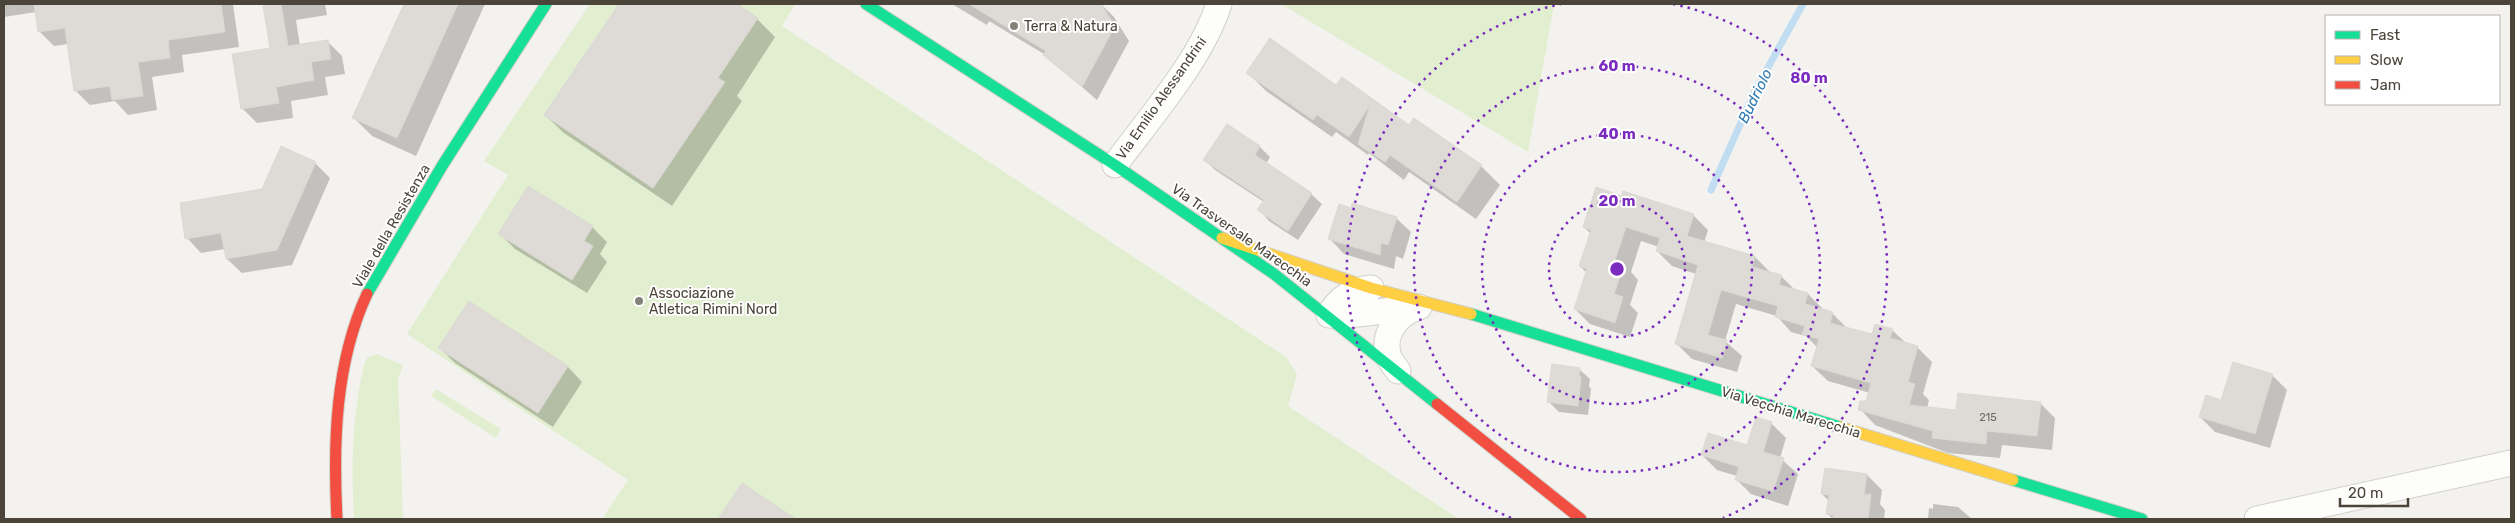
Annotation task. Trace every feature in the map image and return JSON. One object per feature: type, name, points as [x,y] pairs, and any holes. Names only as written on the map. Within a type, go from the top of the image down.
[{"type":"street","name":"Viale della Resistenza","points":[[337,519],[335,453],[340,393],[356,321],[374,279],[422,198],[546,4]]},
{"type":"street","name":"Via Emilio Alessandrini","points":[[1115,165],[1190,61],[1214,18],[1219,4]]},
{"type":"street","name":"Via Trasversale Marecchia","points":[[872,5],[1115,165],[1222,238],[1329,315],[1581,519]]},
{"type":"street","name":"Via Vecchia Marecchia","points":[[1222,238],[1428,306],[2142,519]]},
{"type":"street","points":[[1329,315],[1337,302],[1356,290],[1371,288]]},
{"type":"street","name":"Via Vecchia Marecchia","points":[[1329,315],[1352,316],[1389,309],[1428,306]]},
{"type":"street","points":[[1398,371],[1389,357],[1388,340],[1391,328],[1398,317],[1428,306]]},
{"type":"street","points":[[2257,519],[2315,513],[2511,463]]},
{"type":"green space","points":[[590,4],[795,4],[782,26],[1286,357],[1297,374],[1288,406],[1459,519],[602,519],[628,480],[407,334],[508,175],[484,161]]},
{"type":"green space","points":[[1281,4],[1554,4],[1528,152]]},
{"type":"green space","points":[[377,354],[403,365],[398,379],[403,519],[354,519],[353,461],[357,404],[364,365],[367,358]]},
{"type":"green space","points":[[436,389],[501,429],[496,438],[431,396]]},
{"type":"building","points":[[34,4],[221,4],[225,32],[168,40],[170,58],[138,62],[143,96],[112,100],[110,86],[74,91],[65,28],[38,32]]},
{"type":"building","points":[[281,4],[288,46],[328,40],[331,59],[311,62],[314,80],[276,87],[279,103],[241,109],[232,54],[270,48],[263,6]]},
{"type":"building","points":[[404,4],[458,4],[397,138],[352,118]]},
{"type":"building","points":[[619,4],[737,4],[758,18],[718,78],[725,82],[653,188],[544,115]]},
{"type":"building","points":[[969,4],[1101,4],[1115,26],[1082,87],[1043,55],[1046,51]]},
{"type":"building","points":[[1270,38],[1336,85],[1342,77],[1409,125],[1414,118],[1482,165],[1457,202],[1390,155],[1385,162],[1358,144],[1370,105],[1349,137],[1317,115],[1313,120],[1246,73]]},
{"type":"building","points":[[1227,124],[1260,146],[1255,155],[1312,193],[1288,231],[1257,210],[1264,200],[1203,160]]},
{"type":"building","points":[[281,146],[316,162],[277,250],[226,259],[221,233],[185,239],[180,203],[262,189]]},
{"type":"building","points":[[528,186],[593,226],[584,241],[593,246],[572,280],[498,234]]},
{"type":"building","points":[[1596,187],[1622,196],[1623,191],[1694,214],[1687,236],[1755,256],[1752,267],[1782,275],[1779,285],[1808,293],[1805,304],[1833,312],[1830,323],[1872,334],[1875,324],[1893,329],[1890,338],[1918,346],[1908,382],[1915,384],[1909,405],[1956,410],[1958,393],[2041,402],[2037,436],[1987,431],[1986,444],[1932,438],[1933,431],[1858,410],[1860,401],[1866,401],[1871,383],[1811,366],[1819,339],[1802,334],[1805,326],[1775,317],[1778,306],[1721,290],[1708,335],[1727,340],[1722,358],[1675,344],[1698,265],[1656,251],[1660,238],[1626,227],[1615,260],[1624,264],[1614,294],[1623,297],[1615,323],[1574,309],[1587,269],[1579,266],[1591,230],[1583,227]]},
{"type":"building","points":[[1352,203],[1397,217],[1388,245],[1381,243],[1380,255],[1328,239],[1339,204],[1351,208]]},
{"type":"building","points":[[469,301],[568,366],[538,413],[438,348]]},
{"type":"building","points":[[2233,362],[2273,374],[2255,434],[2199,417],[2206,395],[2221,400]]},
{"type":"building","points":[[1552,364],[1580,368],[1578,406],[1547,402]]},
{"type":"building","points":[[1756,417],[1772,422],[1763,452],[1784,458],[1773,491],[1735,480],[1739,467],[1701,455],[1708,433],[1747,445]]},
{"type":"building","points":[[1825,468],[1867,474],[1864,495],[1871,494],[1868,519],[1833,519],[1833,515],[1826,514],[1829,495],[1821,494]]},
{"type":"building","points":[[742,483],[796,519],[718,519]]},
{"type":"waterway","name":"Budriolo","points":[[1711,190],[1755,91],[1803,4]]},
{"type":"traffic: fast","points":[[367,294],[442,166],[546,4]]},
{"type":"traffic: fast","points":[[866,4],[1115,165],[1274,274],[1437,404]]},
{"type":"traffic: fast","points":[[1471,314],[1840,427]]},
{"type":"traffic: fast","points":[[2013,480],[2142,519]]},
{"type":"traffic: slow","points":[[1222,238],[1371,288],[1471,314]]},
{"type":"traffic: slow","points":[[1840,427],[2013,480]]},
{"type":"traffic: jam","points":[[337,519],[336,433],[338,404],[348,348],[356,320],[367,294]]},
{"type":"traffic: jam","points":[[1437,404],[1581,519]]},
{"type":"place","name":"Terra & Natura","points":[[1014,26]]},
{"type":"place","name":"Associazione Atletica Rimini Nord","points":[[639,301]]}]
